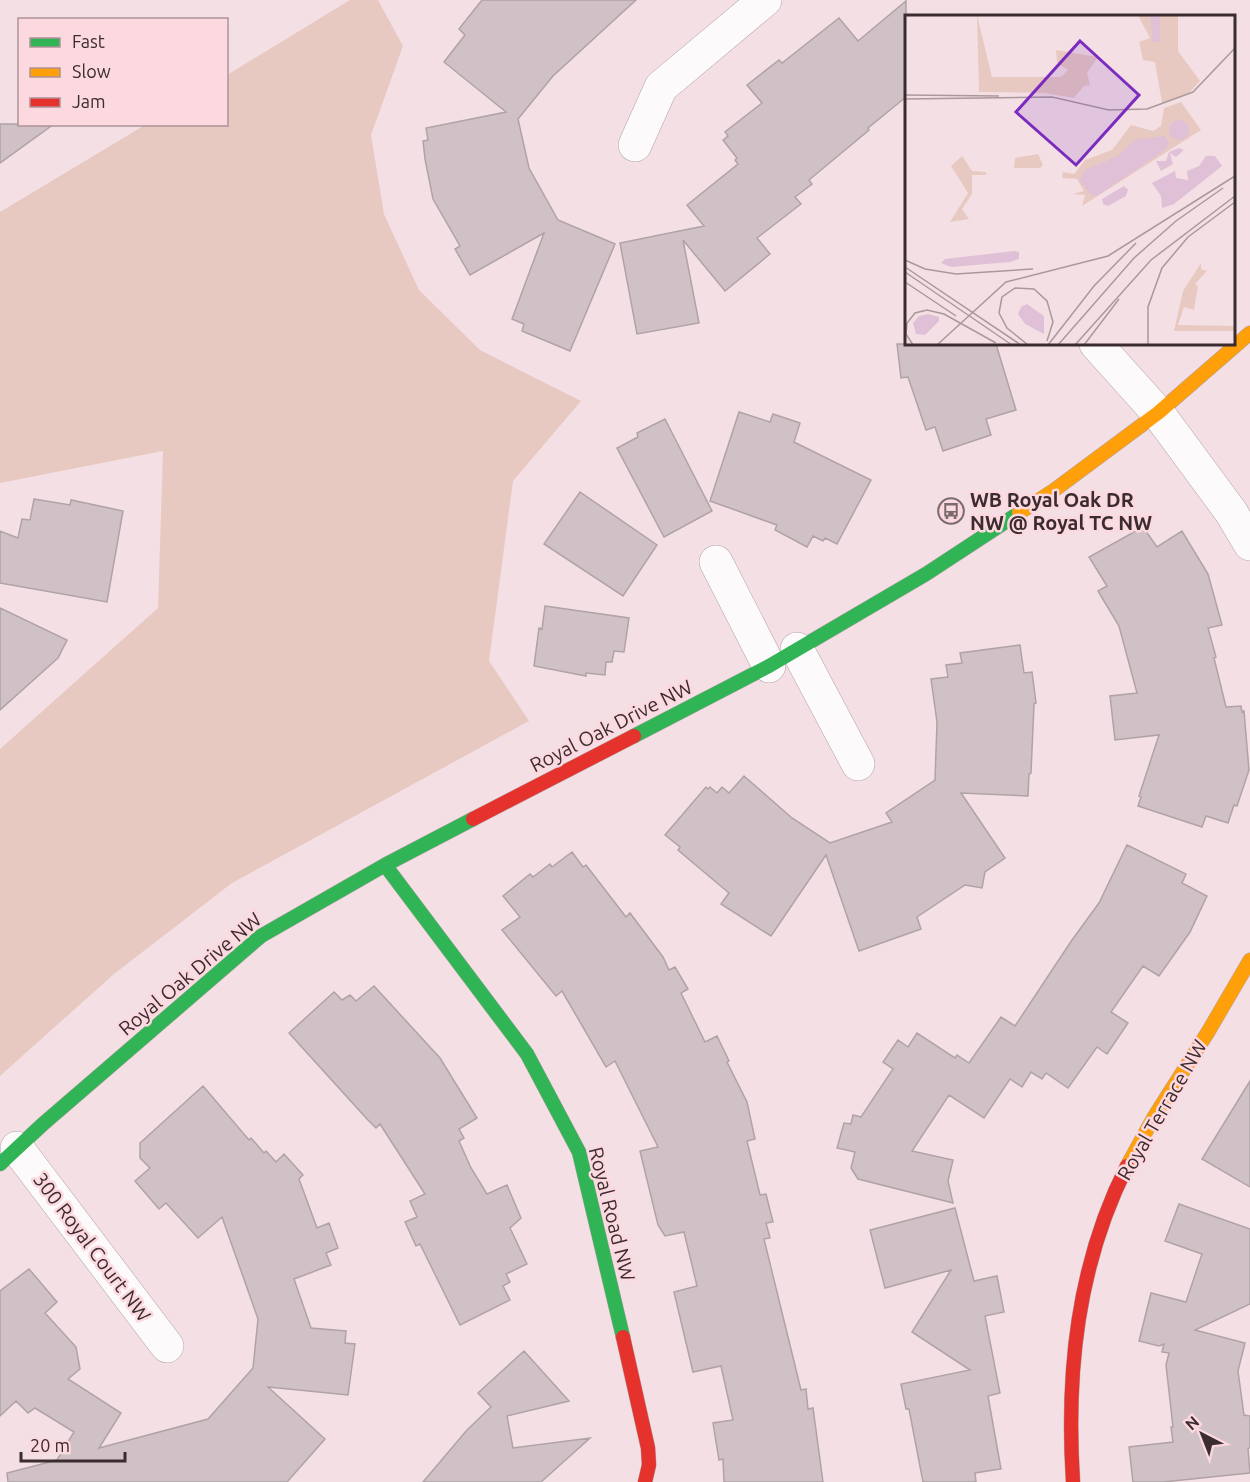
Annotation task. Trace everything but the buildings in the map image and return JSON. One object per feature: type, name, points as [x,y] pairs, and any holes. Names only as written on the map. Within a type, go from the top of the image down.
[{"type":"street","points":[[635,145],[661,87],[765,0]]},
{"type":"street","name":"Royal Oak Drive NW","points":[[8,1156],[261,936],[385,865],[769,666],[926,574],[1053,491],[1158,413],[1250,333]]},
{"type":"street","points":[[1097,345],[1158,413],[1231,512],[1250,544]]},
{"type":"street","points":[[716,562],[769,666]]},
{"type":"street","points":[[797,650],[858,764]]},
{"type":"street","name":"Royal Road NW","points":[[385,865],[527,1054],[579,1152],[646,1436],[649,1473],[645,1482]]},
{"type":"street","name":"Royal Terrace NW","points":[[1073,1482],[1070,1406],[1075,1335],[1090,1261],[1113,1196],[1155,1114],[1250,960]]},
{"type":"street","name":"300 Royal Court NW","points":[[8,1156],[167,1346]]},
{"type":"shaded area","points":[[350,0],[378,0],[403,46],[371,135],[384,214],[419,290],[480,350],[581,401],[513,481],[489,661],[529,721],[232,883],[114,974],[0,1076],[0,749],[158,608],[163,451],[0,483],[0,212],[143,126],[228,126],[228,74]]},
{"type":"traffic: fast","points":[[634,736],[769,666],[926,574],[1019,513]]},
{"type":"traffic: fast","points":[[0,1164],[43,1124],[261,936],[385,865],[473,819]]},
{"type":"traffic: fast","points":[[385,865],[527,1054],[579,1152],[623,1337]]},
{"type":"traffic: slow","points":[[1019,513],[1053,491],[1158,413],[1250,333]]},
{"type":"traffic: slow","points":[[1127,1166],[1154,1117],[1250,960]]},
{"type":"traffic: jam","points":[[473,819],[634,736]]},
{"type":"traffic: jam","points":[[1073,1482],[1071,1401],[1079,1320],[1096,1242],[1127,1166]]},
{"type":"traffic: jam","points":[[623,1337],[648,1448],[649,1465],[645,1482]]},
{"type":"place","name":"WB Royal Oak DR NW @ Royal TC NW","points":[[951,511]]}]
